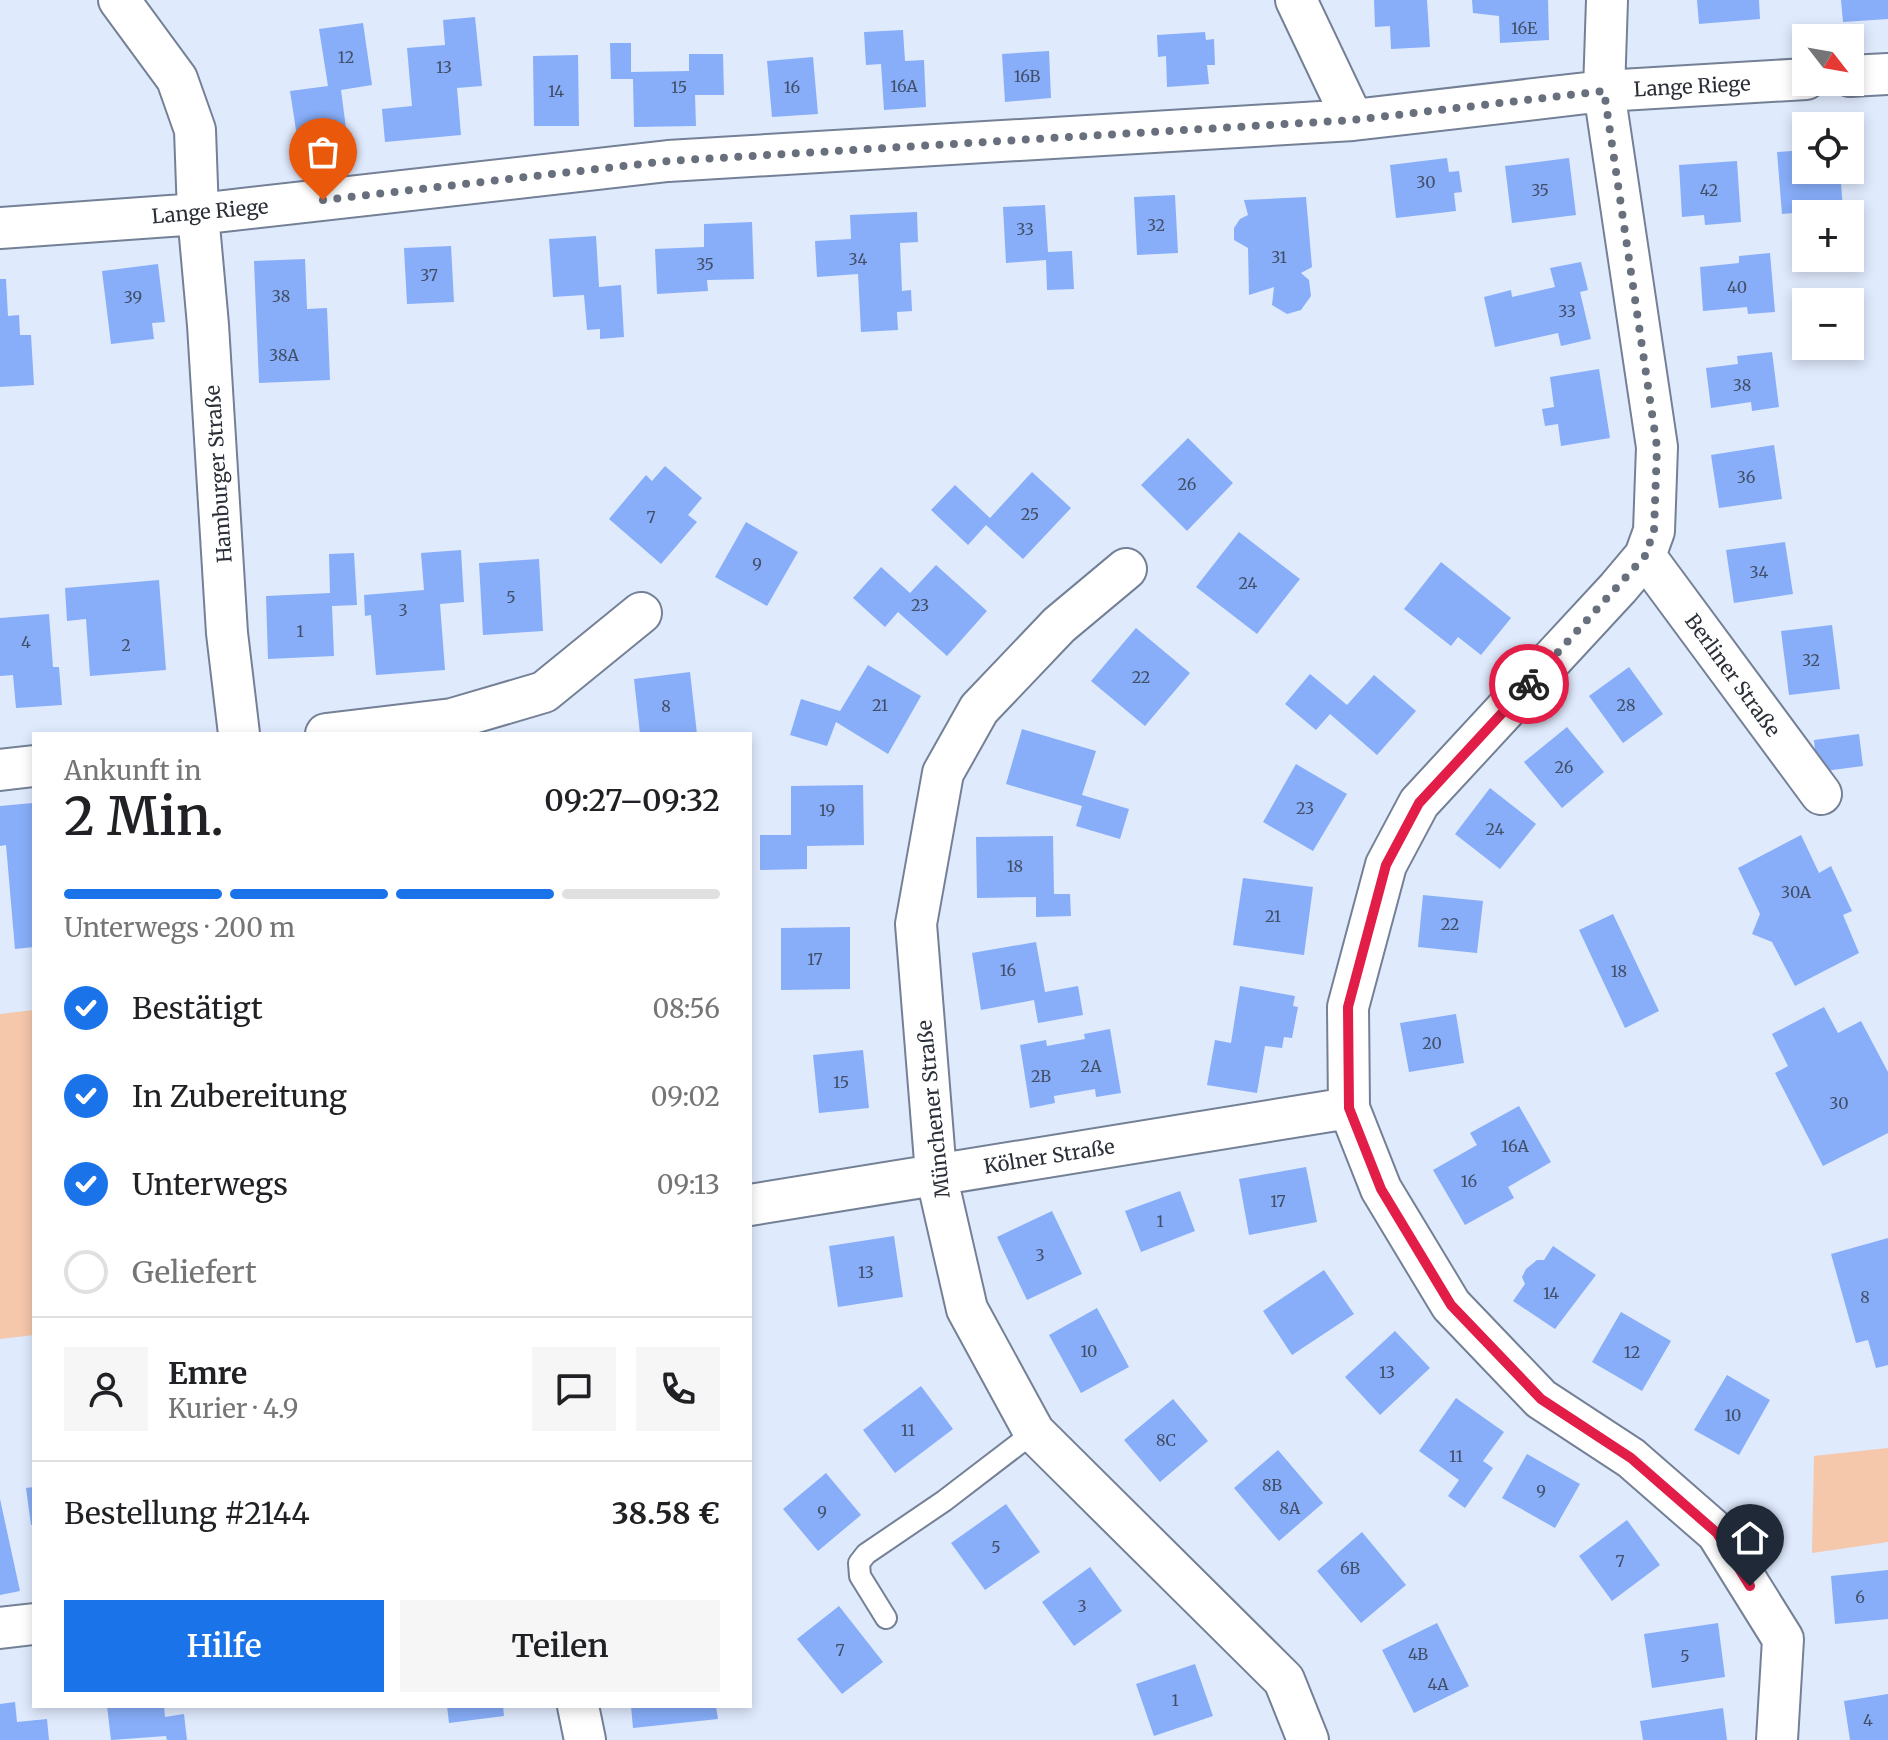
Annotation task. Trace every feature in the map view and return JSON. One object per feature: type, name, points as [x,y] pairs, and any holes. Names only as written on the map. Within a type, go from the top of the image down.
[{"type":"street","name":"Hamburger Straße","points":[[119,0],[177,79],[195,130],[227,633],[239,732]]},
{"type":"street","points":[[1296,0],[1353,120]]},
{"type":"street","points":[[1607,0],[1604,91],[1657,447],[1654,531],[1645,556],[1419,803],[1386,865],[1348,1007],[1349,1108],[1381,1189],[1451,1305],[1541,1399],[1631,1458],[1717,1533],[1783,1639],[1777,1740]]},
{"type":"street","points":[[1864,75],[1888,74]]},
{"type":"street","name":"Lange Riege","points":[[0,228],[198,214],[668,161],[1353,120],[1604,91],[1792,80]]},
{"type":"street","name":"Berliner Straße","points":[[1645,556],[1821,794]]},
{"type":"street","name":"Münchener Straße","points":[[1126,569],[1059,625],[979,709],[943,773],[916,924],[936,1174],[967,1309],[1034,1432],[1284,1680],[1308,1740]]},
{"type":"street","points":[[343,732],[452,719],[544,692],[641,613]]},
{"type":"street","points":[[0,770],[32,766]]},
{"type":"street","name":"Kölner Straße","points":[[752,1205],[1349,1108]]},
{"type":"street","points":[[0,1628],[32,1624]]},
{"type":"street","points":[[578,1708],[585,1740]]},
{"type":"lane","points":[[886,1618],[860,1576],[859,1563],[866,1554],[944,1501],[1034,1432]]},
{"type":"shaded area","points":[[32,1010],[32,1335],[0,1339],[0,1014]]},
{"type":"shaded area","points":[[1888,1448],[1888,1542],[1812,1553],[1814,1456]]},
{"type":"building","points":[[1374,0],[1427,0],[1430,47],[1391,49],[1390,26],[1375,27]]},
{"type":"building","points":[[1472,0],[1548,0],[1549,40],[1500,43],[1499,16],[1473,13]]},
{"type":"building","points":[[1697,0],[1759,0],[1760,19],[1699,24]]},
{"type":"building","points":[[1841,0],[1888,0],[1888,19],[1843,22]]},
{"type":"building","points":[[475,17],[482,86],[457,88],[461,135],[385,142],[382,109],[412,106],[407,48],[445,45],[443,20]]},
{"type":"building","points":[[363,23],[372,85],[341,90],[347,136],[298,143],[290,91],[328,86],[319,29]]},
{"type":"building","points":[[903,30],[905,61],[924,60],[926,107],[884,110],[881,64],[866,65],[864,32]]},
{"type":"building","points":[[1205,32],[1206,40],[1214,39],[1215,65],[1207,65],[1209,84],[1167,87],[1166,56],[1158,57],[1157,35]]},
{"type":"building","points":[[610,43],[631,43],[631,72],[689,71],[689,54],[723,54],[724,95],[695,95],[696,126],[634,127],[633,79],[611,79]]},
{"type":"building","points":[[1049,51],[1051,98],[1005,102],[1002,54]]},
{"type":"building","points":[[578,55],[579,126],[534,126],[533,56]]},
{"type":"building","points":[[813,57],[818,114],[772,117],[767,61]]},
{"type":"building","points":[[1792,151],[1792,184],[1841,184],[1842,200],[1792,200],[1792,213],[1782,214],[1777,152]]},
{"type":"building","points":[[1447,158],[1449,172],[1459,171],[1462,192],[1454,193],[1456,211],[1396,218],[1390,165]]},
{"type":"building","points":[[1569,158],[1576,215],[1512,223],[1505,166]]},
{"type":"building","points":[[1737,161],[1741,222],[1705,225],[1704,215],[1682,217],[1679,165]]},
{"type":"building","points":[[1175,195],[1178,253],[1137,255],[1134,197]]},
{"type":"building","points":[[1306,197],[1312,267],[1301,273],[1309,280],[1311,296],[1301,310],[1287,314],[1272,305],[1274,287],[1249,295],[1248,248],[1234,240],[1234,228],[1240,219],[1248,215],[1244,200]]},
{"type":"building","points":[[1045,205],[1048,252],[1072,251],[1074,289],[1047,290],[1046,260],[1006,263],[1003,207]]},
{"type":"building","points":[[917,212],[918,242],[900,243],[902,291],[911,290],[912,311],[897,312],[898,330],[861,332],[858,274],[817,277],[815,241],[851,239],[850,215]]},
{"type":"building","points":[[752,222],[754,279],[707,280],[708,291],[657,294],[655,249],[704,247],[704,224]]},
{"type":"building","points":[[596,236],[599,287],[621,285],[624,337],[600,339],[600,329],[587,330],[584,295],[553,297],[549,239]]},
{"type":"building","points":[[451,246],[454,302],[407,304],[404,248]]},
{"type":"building","points":[[1770,253],[1775,312],[1748,314],[1747,307],[1703,311],[1700,267],[1739,263],[1739,256]]},
{"type":"building","points":[[305,259],[307,309],[327,308],[330,380],[259,383],[254,261]]},
{"type":"building","points":[[1581,262],[1588,290],[1580,292],[1591,339],[1561,346],[1558,333],[1495,347],[1484,297],[1511,290],[1512,297],[1555,287],[1550,268]]},
{"type":"building","points":[[158,264],[165,322],[152,323],[154,339],[111,344],[102,271]]},
{"type":"building","points":[[0,279],[6,279],[8,316],[19,315],[20,335],[31,335],[34,385],[0,387]]},
{"type":"building","points":[[1772,352],[1779,407],[1752,411],[1751,402],[1711,408],[1706,368],[1738,364],[1737,356]]},
{"type":"building","points":[[1599,369],[1610,438],[1561,446],[1558,424],[1545,426],[1542,409],[1554,407],[1550,377]]},
{"type":"building","points":[[1188,438],[1233,483],[1187,531],[1141,485]]},
{"type":"building","points":[[1774,445],[1782,499],[1719,508],[1711,455]]},
{"type":"building","points":[[665,466],[702,498],[688,515],[697,522],[661,564],[609,519],[646,475],[652,481]]},
{"type":"building","points":[[1032,472],[1071,508],[1023,559],[986,525],[968,545],[931,510],[955,485],[990,518]]},
{"type":"building","points":[[746,522],[798,552],[767,606],[715,577]]},
{"type":"building","points":[[1239,532],[1300,579],[1257,634],[1196,587]]},
{"type":"building","points":[[1785,542],[1793,594],[1734,603],[1726,550]]},
{"type":"building","points":[[461,550],[464,602],[440,604],[445,670],[376,675],[371,615],[365,616],[364,595],[424,590],[421,553]]},
{"type":"building","points":[[354,553],[357,605],[332,606],[334,656],[268,659],[266,596],[330,593],[329,554]]},
{"type":"building","points":[[539,559],[543,631],[483,635],[479,563]]},
{"type":"building","points":[[1441,562],[1511,618],[1481,655],[1458,637],[1451,646],[1404,609]]},
{"type":"building","points":[[936,565],[987,611],[947,656],[898,612],[885,627],[853,598],[881,567],[910,593]]},
{"type":"building","points":[[159,580],[166,670],[90,676],[86,619],[67,621],[65,588]]},
{"type":"building","points":[[49,614],[53,667],[59,667],[62,705],[16,708],[13,675],[0,676],[0,618]]},
{"type":"building","points":[[1832,625],[1840,689],[1789,695],[1781,631]]},
{"type":"building","points":[[1136,628],[1190,673],[1145,726],[1091,681]]},
{"type":"building","points":[[868,665],[921,696],[888,754],[836,722],[827,746],[790,735],[801,699],[840,711]]},
{"type":"building","points":[[1629,667],[1663,714],[1623,743],[1589,696]]},
{"type":"building","points":[[690,672],[697,732],[640,732],[634,679]]},
{"type":"building","points":[[1310,674],[1347,705],[1374,675],[1416,711],[1377,755],[1330,714],[1316,730],[1285,704]]},
{"type":"building","points":[[1567,727],[1604,772],[1562,808],[1524,762]]},
{"type":"building","points":[[1022,729],[1096,751],[1082,795],[1129,809],[1120,839],[1076,826],[1082,806],[1006,784]]},
{"type":"building","points":[[1859,734],[1863,766],[1817,772],[1814,740]]},
{"type":"building","points":[[1296,764],[1347,794],[1313,851],[1263,822]]},
{"type":"building","points":[[863,785],[864,845],[807,846],[807,869],[760,870],[760,835],[791,835],[791,786]]},
{"type":"building","points":[[1490,788],[1536,824],[1500,869],[1455,834]]},
{"type":"building","points":[[32,803],[32,947],[15,949],[6,845],[0,846],[0,806]]},
{"type":"building","points":[[1801,835],[1819,873],[1831,866],[1852,911],[1843,915],[1859,953],[1795,986],[1772,942],[1752,934],[1760,914],[1738,868]]},
{"type":"building","points":[[1053,836],[1054,894],[1070,894],[1071,916],[1036,917],[1036,897],[977,898],[976,837]]},
{"type":"building","points":[[1243,878],[1313,887],[1304,955],[1233,945]]},
{"type":"building","points":[[1423,895],[1483,901],[1477,953],[1418,947]]},
{"type":"building","points":[[1613,914],[1659,1011],[1625,1028],[1579,930]]},
{"type":"building","points":[[850,927],[850,989],[781,990],[781,928]]},
{"type":"building","points":[[1036,942],[1045,992],[1078,986],[1083,1015],[1038,1023],[1034,1000],[981,1010],[972,953]]},
{"type":"building","points":[[1240,986],[1295,996],[1293,1006],[1298,1007],[1292,1038],[1284,1037],[1282,1048],[1265,1046],[1257,1093],[1207,1085],[1215,1040],[1231,1043]]},
{"type":"building","points":[[1824,1007],[1838,1033],[1861,1021],[1888,1072],[1888,1133],[1823,1166],[1775,1073],[1788,1066],[1772,1034]]},
{"type":"building","points":[[1456,1014],[1464,1063],[1409,1072],[1400,1023]]},
{"type":"building","points":[[1110,1029],[1121,1093],[1096,1097],[1095,1089],[1054,1096],[1055,1103],[1030,1108],[1020,1045],[1046,1040],[1047,1046],[1085,1039],[1084,1034]]},
{"type":"building","points":[[863,1050],[869,1108],[819,1113],[813,1055]]},
{"type":"building","points":[[1519,1106],[1551,1162],[1508,1187],[1514,1198],[1465,1225],[1433,1170],[1477,1145],[1470,1133]]},
{"type":"building","points":[[1306,1167],[1317,1222],[1249,1235],[1239,1179]]},
{"type":"building","points":[[1180,1191],[1195,1231],[1141,1252],[1125,1211]]},
{"type":"building","points":[[1052,1211],[1082,1274],[1027,1300],[997,1237]]},
{"type":"building","points":[[894,1236],[903,1297],[838,1307],[829,1246]]},
{"type":"building","points":[[1888,1238],[1888,1365],[1876,1368],[1868,1340],[1856,1343],[1831,1254]]},
{"type":"building","points":[[1553,1246],[1596,1275],[1555,1329],[1513,1301],[1525,1284],[1522,1277],[1526,1269],[1537,1260],[1544,1260]]},
{"type":"building","points":[[1324,1270],[1354,1314],[1292,1355],[1263,1311]]},
{"type":"building","points":[[1097,1308],[1129,1367],[1081,1393],[1049,1335]]},
{"type":"building","points":[[1621,1312],[1671,1341],[1642,1391],[1592,1362]]},
{"type":"building","points":[[1395,1331],[1430,1368],[1380,1415],[1345,1377]]},
{"type":"building","points":[[1727,1375],[1770,1400],[1739,1455],[1694,1430]]},
{"type":"building","points":[[921,1386],[953,1429],[895,1473],[863,1430]]},
{"type":"building","points":[[1456,1398],[1504,1432],[1483,1461],[1493,1468],[1465,1508],[1448,1496],[1459,1480],[1419,1451]]},
{"type":"building","points":[[1173,1399],[1208,1441],[1160,1482],[1124,1440]]},
{"type":"building","points":[[1278,1450],[1323,1503],[1279,1541],[1234,1488]]},
{"type":"building","points":[[1527,1454],[1580,1484],[1555,1528],[1502,1498]]},
{"type":"building","points":[[826,1473],[861,1515],[818,1551],[783,1509]]},
{"type":"building","points":[[32,1487],[32,1525],[31,1525],[26,1488]]},
{"type":"building","points":[[0,1499],[20,1591],[0,1595]]},
{"type":"building","points":[[1006,1504],[1040,1552],[985,1590],[951,1543]]},
{"type":"building","points":[[1627,1520],[1660,1565],[1612,1601],[1579,1556]]},
{"type":"building","points":[[1362,1532],[1406,1585],[1361,1623],[1317,1571]]},
{"type":"building","points":[[1090,1567],[1122,1611],[1074,1646],[1042,1602]]},
{"type":"building","points":[[1888,1570],[1888,1619],[1835,1624],[1831,1576]]},
{"type":"building","points":[[839,1606],[883,1662],[842,1694],[797,1639]]},
{"type":"building","points":[[1437,1623],[1469,1686],[1414,1713],[1382,1650]]},
{"type":"building","points":[[1718,1623],[1725,1677],[1652,1688],[1644,1634]]},
{"type":"building","points":[[1195,1664],[1213,1716],[1154,1736],[1136,1684]]},
{"type":"building","points":[[1888,1694],[1888,1740],[1850,1740],[1844,1701]]},
{"type":"building","points":[[15,1702],[17,1722],[47,1719],[49,1740],[0,1740],[0,1704]]},
{"type":"building","points":[[107,1708],[164,1708],[165,1717],[184,1714],[187,1740],[167,1740],[166,1736],[111,1740]]},
{"type":"building","points":[[447,1708],[503,1708],[504,1716],[449,1723]]},
{"type":"building","points":[[631,1708],[716,1708],[718,1719],[633,1728]]},
{"type":"building","points":[[1723,1708],[1727,1740],[1643,1740],[1640,1721]]},
{"type":"way so far","points":[[323,200],[668,161],[1353,120],[1604,91],[1657,447],[1654,531],[1645,556],[1529,684]]},
{"type":"route","points":[[1529,684],[1419,803],[1386,865],[1348,1007],[1349,1108],[1381,1189],[1451,1305],[1541,1399],[1631,1458],[1717,1533],[1750,1586]]}]
